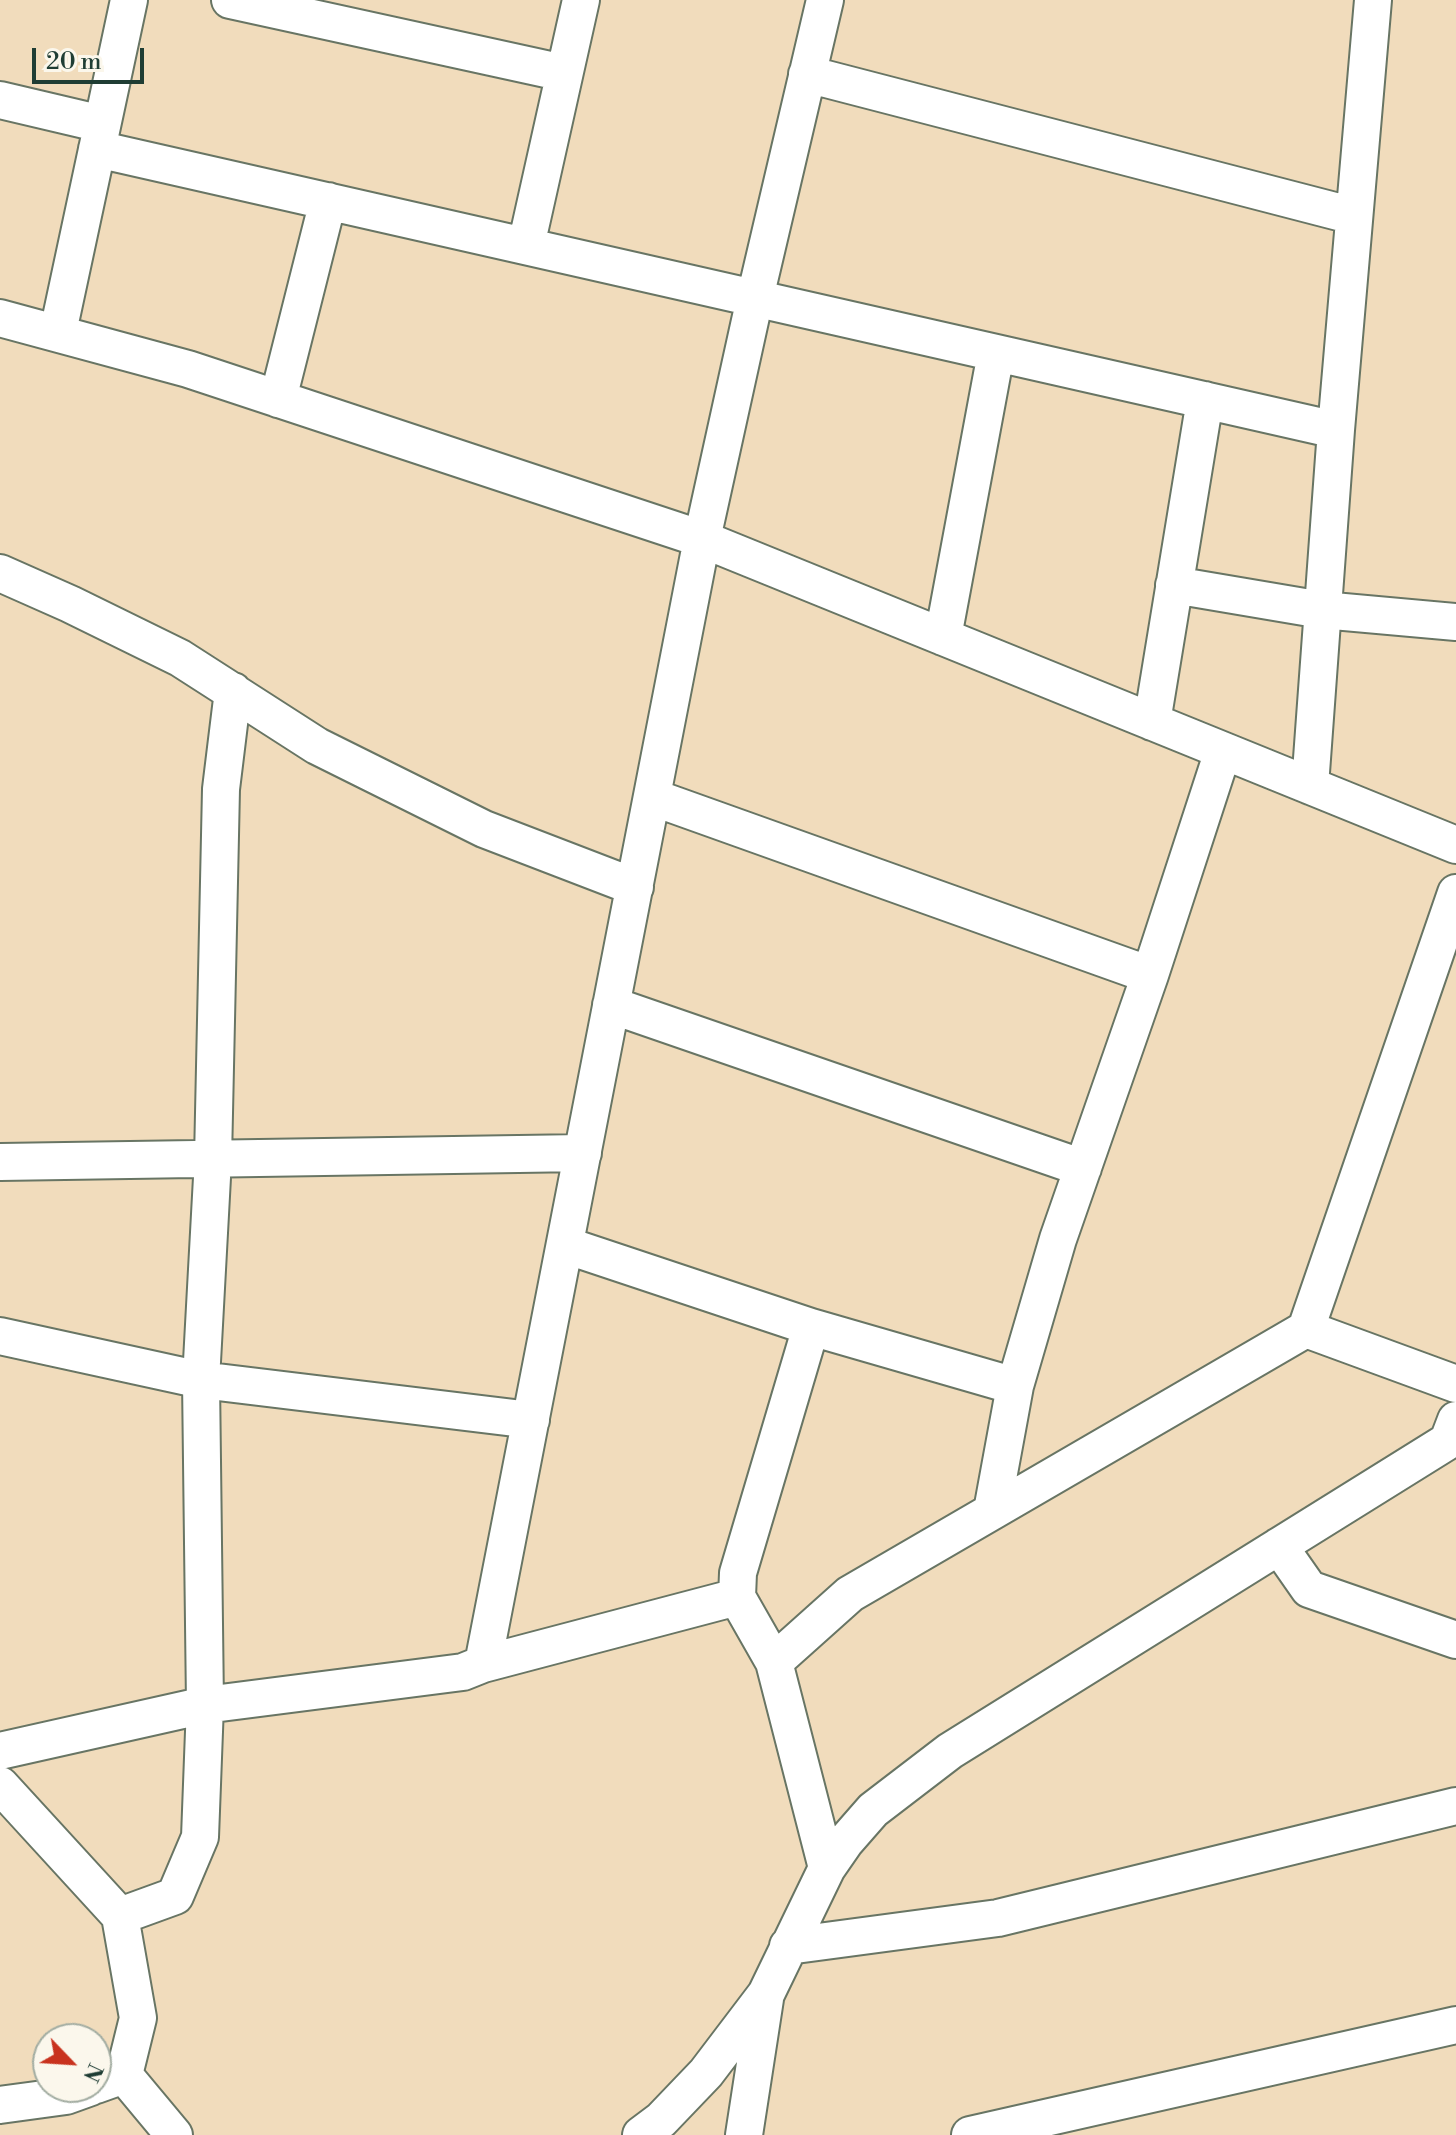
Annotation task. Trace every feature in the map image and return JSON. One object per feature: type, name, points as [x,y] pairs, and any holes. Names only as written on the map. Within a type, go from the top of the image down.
[{"type":"street","points":[[58,332],[129,0]]},
{"type":"street","points":[[230,0],[564,73]]},
{"type":"street","points":[[526,246],[581,0]]},
{"type":"street","points":[[483,1664],[702,539],[825,0]]},
{"type":"street","points":[[1310,786],[1336,430],[1373,0]]},
{"type":"street","points":[[807,74],[1354,216]]},
{"type":"street","points":[[0,100],[100,136],[328,201],[1336,430]]},
{"type":"street","points":[[278,399],[328,201]]},
{"type":"street","points":[[0,318],[188,369],[702,539],[1456,845]]},
{"type":"street","points":[[943,637],[996,353]]},
{"type":"street","points":[[1152,722],[1205,400]]},
{"type":"street","points":[[0,573],[180,658],[317,746],[470,822],[635,887]]},
{"type":"street","points":[[1174,585],[1322,610],[1456,622]]},
{"type":"street","points":[[120,1916],[175,1896],[200,1837],[205,1705],[201,1380],[213,1159],[221,789],[233,691]]},
{"type":"street","points":[[992,1511],[1015,1386],[1058,1239],[1150,975],[1223,751]]},
{"type":"street","points":[[652,797],[1150,975]]},
{"type":"street","points":[[774,1662],[850,1594],[1306,1329],[1456,893]]},
{"type":"street","points":[[611,1005],[1083,1168]]},
{"type":"street","points":[[0,1162],[583,1153]]},
{"type":"street","points":[[565,1245],[811,1327],[1015,1386]]},
{"type":"street","points":[[811,1327],[741,1561],[737,1597],[774,1662],[827,1868]]},
{"type":"street","points":[[1306,1329],[1456,1384]]},
{"type":"street","points":[[0,1336],[201,1380],[531,1420]]},
{"type":"street","points":[[641,2135],[661,2120],[706,2073],[766,1994],[827,1868],[873,1810],[950,1751],[1448,1441],[1456,1420]]},
{"type":"street","points":[[1279,1546],[1309,1589],[1456,1640]]},
{"type":"street","points":[[0,1751],[205,1705],[463,1672],[483,1664],[737,1597]]},
{"type":"street","points":[[0,1785],[120,1916],[138,2018],[112,2068]]},
{"type":"street","points":[[788,1946],[998,1918],[1456,1806]]},
{"type":"street","points":[[744,2135],[766,1994]]},
{"type":"street","points":[[970,2135],[1456,2025]]},
{"type":"street","points":[[112,2089],[174,2135]]},
{"type":"street","points":[[0,2105],[32,2101]]}]
